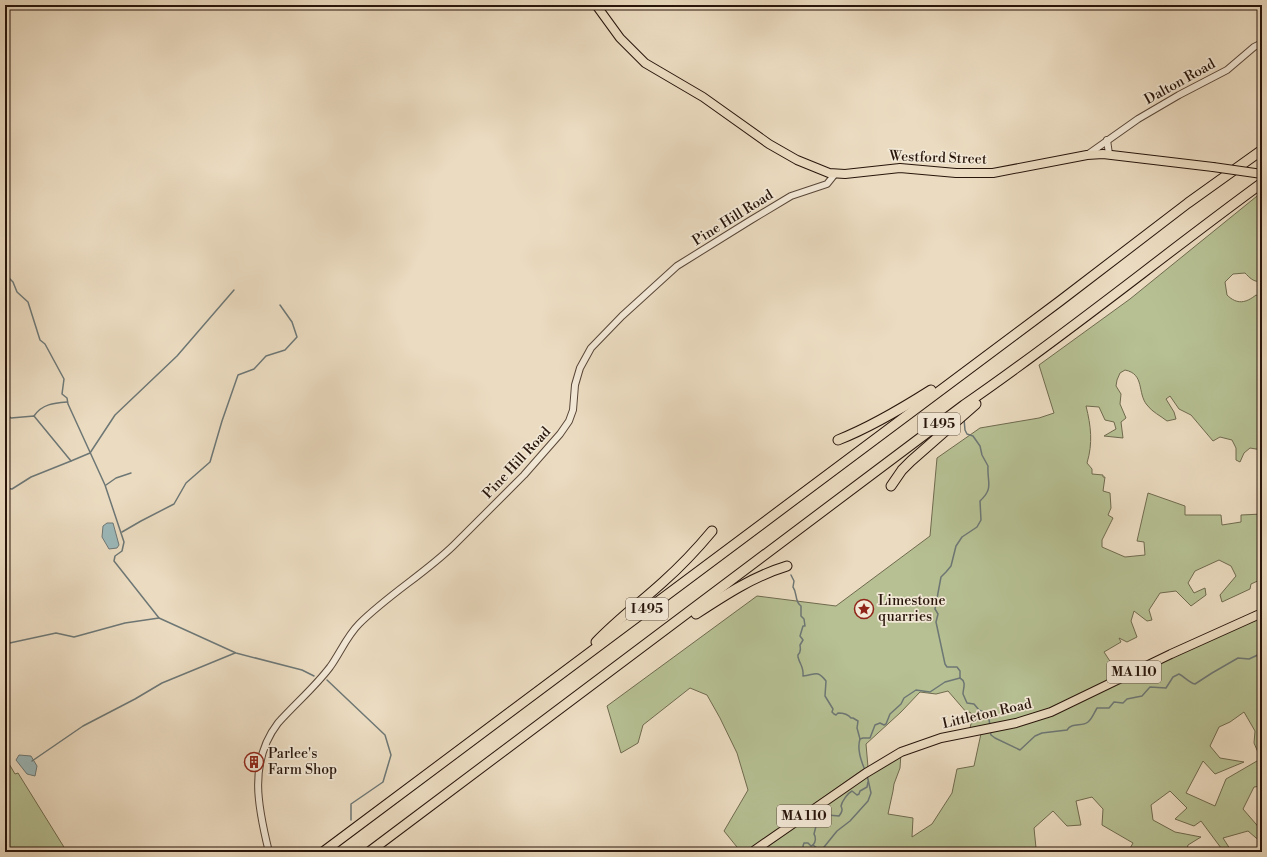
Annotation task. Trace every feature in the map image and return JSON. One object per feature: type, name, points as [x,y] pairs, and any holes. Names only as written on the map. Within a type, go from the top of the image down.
[{"type":"highway","name":"I 495","points":[[323,852],[1188,203],[1262,150]]},
{"type":"highway","name":"I 495","points":[[369,852],[1262,183]]},
{"type":"highway","points":[[891,486],[902,470],[911,461],[1026,361]]},
{"type":"highway","points":[[838,440],[860,431],[892,414],[972,366]]},
{"type":"highway","points":[[579,660],[602,635],[690,556],[712,531]]},
{"type":"highway","points":[[616,667],[737,588],[787,566]]},
{"type":"main road","name":"Westford Street","points":[[596,5],[620,38],[645,63],[703,97],[780,151],[797,160],[835,174],[900,168],[956,173],[993,173],[1087,155],[1109,154],[1262,174]]},
{"type":"main road","name":"Littleton Road","points":[[752,852],[882,762],[901,752],[932,740],[1004,726],[1051,712],[1171,654],[1262,613]]},
{"type":"street","name":"Dalton Road","points":[[1087,155],[1107,140],[1160,106],[1227,70],[1254,47],[1262,43]]},
{"type":"street","points":[[1107,140],[1109,154]]},
{"type":"street","name":"Pine Hill Road","points":[[268,852],[259,810],[258,787],[263,752],[272,730],[282,717],[326,672],[356,628],[388,599],[446,553],[514,486],[560,434],[569,421],[574,410],[575,385],[580,368],[591,348],[639,300],[677,266],[791,196],[827,184],[835,174]]},
{"type":"green space","points":[[1262,192],[1261,281],[1250,278],[1245,273],[1233,274],[1225,282],[1227,295],[1238,302],[1249,300],[1256,295],[1262,298],[1262,450],[1250,448],[1244,453],[1240,462],[1236,460],[1236,448],[1232,440],[1220,437],[1213,441],[1191,415],[1179,409],[1170,396],[1166,399],[1174,412],[1176,419],[1167,421],[1149,407],[1144,400],[1140,384],[1135,375],[1125,370],[1120,373],[1116,386],[1121,394],[1120,404],[1126,418],[1121,422],[1123,438],[1104,436],[1116,429],[1114,422],[1105,420],[1099,407],[1086,406],[1091,434],[1087,463],[1092,469],[1092,474],[1103,475],[1103,477],[1105,477],[1103,491],[1110,493],[1111,508],[1108,515],[1113,518],[1102,540],[1102,547],[1125,557],[1145,555],[1144,542],[1137,541],[1148,493],[1185,506],[1185,515],[1221,515],[1222,525],[1241,522],[1241,515],[1262,514],[1262,579],[1251,584],[1250,589],[1222,602],[1220,595],[1236,576],[1231,566],[1219,560],[1195,571],[1188,583],[1194,593],[1205,588],[1206,595],[1191,606],[1176,591],[1160,593],[1149,610],[1152,620],[1147,621],[1134,611],[1131,621],[1137,637],[1127,642],[1119,638],[1121,642],[1104,652],[1119,675],[1050,708],[1016,719],[970,728],[973,716],[970,712],[967,713],[948,691],[936,694],[920,692],[901,712],[866,744],[868,767],[746,852],[741,852],[724,831],[748,790],[737,753],[707,695],[690,688],[643,725],[638,743],[621,753],[607,706],[757,596],[836,606],[930,536],[937,458],[980,428],[1039,418],[1054,413],[1039,365],[1130,299]]},
{"type":"green space","points":[[1262,613],[1262,723],[1260,738],[1262,741],[1262,758],[1260,757],[1254,743],[1255,731],[1244,712],[1230,722],[1219,727],[1210,746],[1220,758],[1244,762],[1215,774],[1203,761],[1186,793],[1215,806],[1226,779],[1257,761],[1262,763],[1262,786],[1254,787],[1243,809],[1262,831],[1262,843],[1248,831],[1223,838],[1232,852],[1224,852],[1201,821],[1194,826],[1175,819],[1187,808],[1170,791],[1151,805],[1153,820],[1175,832],[1201,837],[1188,845],[1186,852],[1128,852],[1133,843],[1102,825],[1103,809],[1092,797],[1076,801],[1081,825],[1067,826],[1053,811],[1034,828],[1036,848],[1020,852],[759,852],[901,752],[900,768],[894,784],[888,814],[913,818],[912,837],[932,824],[952,793],[957,769],[974,766],[982,729],[1028,720]]},
{"type":"green space","points":[[5,757],[15,774],[18,773],[67,852],[5,852]]},
{"type":"water","points":[[107,523],[113,523],[119,545],[117,548],[109,549],[102,537],[103,526]]},
{"type":"water","points":[[19,755],[31,756],[37,766],[35,776],[27,774],[16,760]]},
{"type":"waterway","points":[[5,274],[13,282],[17,292],[28,302],[40,340],[45,344],[64,379],[62,394],[67,398],[68,404],[105,485],[124,542],[122,551],[115,556],[114,561],[159,618],[236,653],[302,670],[314,676]]},
{"type":"waterway","points":[[5,413],[11,418],[34,416],[71,461],[90,453],[115,415],[177,356],[234,290]]},
{"type":"waterway","points":[[122,532],[174,504],[186,483],[210,462],[238,375],[254,369],[266,356],[285,350],[297,337],[292,322],[280,305]]},
{"type":"waterway","points":[[34,416],[45,407],[67,402]]},
{"type":"waterway","points":[[960,678],[960,671],[957,667],[947,667],[945,664],[936,622],[938,614],[935,609],[941,577],[951,566],[956,546],[962,537],[977,527],[981,520],[980,501],[987,492],[989,485],[988,466],[982,455],[980,446],[973,436],[967,434],[964,419]]},
{"type":"waterway","points":[[5,488],[12,489],[31,477],[71,461]]},
{"type":"waterway","points":[[106,485],[116,478],[131,473]]},
{"type":"waterway","points":[[791,575],[794,581],[793,587],[797,600],[801,606],[801,616],[804,619],[805,626],[803,626],[800,636],[803,640],[800,645],[800,653],[798,654],[803,676],[818,674],[823,677],[826,681],[825,696],[833,709],[832,712],[836,715],[838,713],[845,714],[858,721],[857,728],[860,739]]},
{"type":"waterway","points":[[5,644],[56,633],[74,637],[125,623],[159,618]]},
{"type":"waterway","points":[[32,761],[83,726],[162,683],[235,653]]},
{"type":"waterway","points":[[990,731],[991,735],[995,738],[1020,750],[1035,736],[1042,733],[1067,730],[1072,726],[1088,722],[1097,708],[1109,708],[1114,702],[1123,703],[1127,699],[1142,696],[1150,687],[1166,688],[1173,677],[1179,674],[1195,684],[1238,658],[1249,659],[1262,653]]},
{"type":"waterway","points":[[865,770],[859,750],[860,739],[870,738],[875,725],[880,723],[884,725],[886,724],[890,714],[901,704],[904,698],[916,690],[930,692],[945,682],[960,678],[964,683],[963,694],[967,703],[974,704],[979,710],[988,714],[990,725]]},
{"type":"waterway","points":[[327,680],[385,735],[391,755],[383,782],[351,804],[351,820]]},
{"type":"waterway","points":[[820,852],[837,831],[850,821],[868,801],[871,793],[867,775]]},
{"type":"waterway","points":[[804,852],[804,843],[808,843],[811,846],[815,842],[814,834],[817,822],[825,824],[826,817],[828,815],[839,816],[842,811],[841,806],[847,795],[852,791],[857,795],[859,794],[860,791],[867,787],[868,782]]},
{"type":"waterway","points":[[813,845],[822,849]]},
{"type":"place","name":"Limestone quarries","points":[[864,609]]},
{"type":"place","name":"Parlee's Farm Shop","points":[[254,762]]}]
